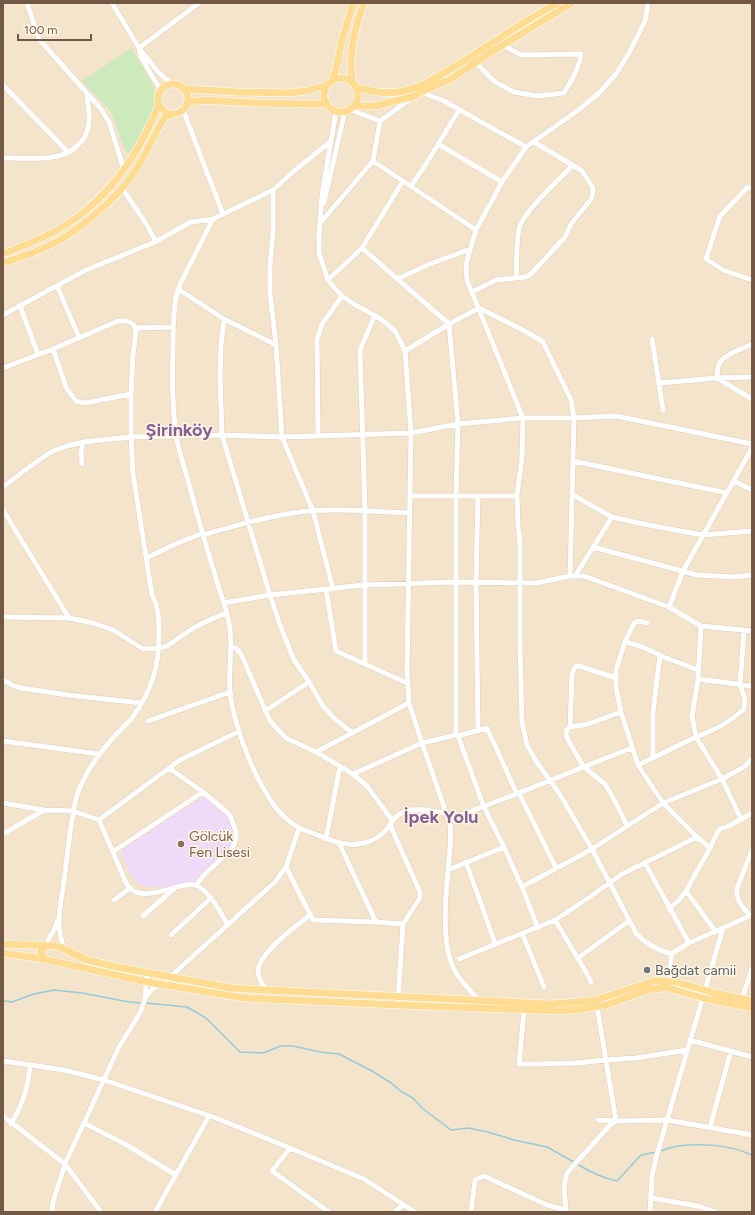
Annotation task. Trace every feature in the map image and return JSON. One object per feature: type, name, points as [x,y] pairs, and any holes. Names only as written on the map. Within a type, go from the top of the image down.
[{"type":"main road","points":[[353,3],[342,40],[337,65],[324,95],[327,104],[336,111],[375,106],[415,96],[449,80],[503,44],[572,3]]},
{"type":"main road","points":[[349,109],[357,97],[351,64],[353,44],[360,13],[364,3]]},
{"type":"main road","points":[[184,89],[222,92],[288,93],[306,91],[340,78],[349,81],[354,86],[380,93],[398,92],[411,89],[441,76],[514,29],[558,3]]},
{"type":"main road","points":[[3,254],[60,229],[78,217],[95,202],[124,170],[151,125],[159,104],[159,95],[161,91],[172,84],[180,86],[188,95],[185,107]]},
{"type":"main road","points":[[3,263],[41,249],[64,238],[107,204],[131,177],[165,117],[172,114],[177,114],[195,101],[208,100],[327,104]]},
{"type":"main road","points":[[159,104],[164,111],[172,114]]},
{"type":"main road","points":[[3,944],[55,946],[93,962],[231,988],[548,1004],[582,1002],[606,997],[654,981],[669,981],[752,1001]]},
{"type":"main road","points":[[43,959],[41,952],[45,945]]},
{"type":"main road","points":[[60,963],[66,956],[65,949]]},
{"type":"main road","points":[[3,953],[43,959],[146,982],[244,998],[559,1011],[606,1005],[648,990],[662,988],[752,1008]]},
{"type":"street","points":[[27,3],[39,39],[101,109],[109,122],[124,170]]},
{"type":"street","points":[[112,3],[139,48],[159,73],[172,84]]},
{"type":"street","points":[[139,48],[199,3]]},
{"type":"street","points":[[648,3],[645,21],[629,53],[616,74],[599,93],[578,111],[526,147],[502,182],[476,230],[466,265],[467,280],[523,418],[522,458],[517,496],[520,544],[522,722],[527,745],[536,761],[551,781],[592,849],[636,933],[642,940],[660,951],[670,954],[689,943],[751,916],[738,901],[736,893],[752,850]]},
{"type":"street","points":[[475,62],[494,82],[514,92],[537,96],[564,93],[573,79],[580,60],[581,54],[570,53],[522,55],[503,44]]},
{"type":"street","points":[[139,48],[141,57],[161,91]]},
{"type":"street","points":[[3,85],[68,152]]},
{"type":"street","points":[[421,92],[444,101],[526,147]]},
{"type":"street","points":[[3,158],[47,158],[62,155],[74,149],[85,137],[87,132],[90,116],[87,94]]},
{"type":"street","points":[[320,222],[373,161],[380,120],[415,96]]},
{"type":"street","points":[[185,107],[223,214]]},
{"type":"street","points":[[321,215],[349,109],[380,120]]},
{"type":"street","points":[[411,186],[459,110]]},
{"type":"street","points":[[336,111],[322,196],[319,253],[328,280],[342,296],[358,307],[375,315],[395,331],[405,351],[411,433],[406,672],[409,702],[446,814],[449,819],[451,836],[445,916],[449,955],[455,972],[479,1000]]},
{"type":"street","points":[[3,315],[84,271],[156,242],[191,222],[213,219],[274,190],[294,171],[330,142]]},
{"type":"street","points":[[472,292],[496,280],[526,277],[531,274],[565,237],[571,224],[592,198],[593,188],[582,172],[534,142]]},
{"type":"street","points":[[438,144],[502,182]]},
{"type":"street","points":[[373,161],[476,230]]},
{"type":"street","points":[[516,278],[520,228],[523,220],[532,208],[573,165]]},
{"type":"street","points":[[328,280],[362,248],[403,181]]},
{"type":"street","points":[[752,187],[747,188],[720,216],[706,259],[723,270],[752,280]]},
{"type":"street","points":[[122,188],[147,225],[156,242]]},
{"type":"street","points":[[274,190],[270,293],[276,345],[282,437],[313,511],[333,589]]},
{"type":"street","points":[[213,219],[178,289],[175,302],[172,386],[176,436],[227,613],[231,646],[229,677],[231,706],[238,732],[251,763],[274,805],[285,818],[299,828],[326,839],[339,843],[355,845],[367,842],[381,835],[400,814],[411,810],[423,810],[446,814]]},
{"type":"street","points":[[362,248],[449,324],[458,424],[456,496],[457,736],[484,807],[522,886],[538,928]]},
{"type":"street","points":[[397,279],[430,264],[470,249]]},
{"type":"street","points":[[57,286],[79,337]]},
{"type":"street","points":[[178,289],[224,319],[276,345]]},
{"type":"street","points":[[318,436],[318,333],[322,324],[342,296]]},
{"type":"street","points":[[20,306],[38,354]]},
{"type":"street","points":[[405,351],[449,324],[479,308]]},
{"type":"street","points":[[479,308],[523,330],[543,342],[571,400],[574,418],[572,576]]},
{"type":"street","points":[[365,664],[363,434],[360,350],[375,315]]},
{"type":"street","points":[[224,319],[220,377],[222,435],[270,596],[291,653],[323,706],[336,720],[353,733]]},
{"type":"street","points":[[3,368],[118,321],[128,321],[134,325],[136,331],[131,394],[133,474],[152,595],[156,601],[159,648],[155,674],[147,693],[131,718],[92,764],[78,792],[73,811],[59,919],[61,940],[65,949]]},
{"type":"street","points":[[135,328],[174,327]]},
{"type":"street","points":[[652,339],[663,410]]},
{"type":"street","points":[[717,378],[717,371],[720,363],[726,357],[752,344]]},
{"type":"street","points":[[53,348],[66,387],[76,401],[86,403],[131,394]]},
{"type":"street","points":[[659,383],[717,378],[752,377]]},
{"type":"street","points":[[717,378],[752,399]]},
{"type":"street","points":[[3,487],[51,452],[83,442],[131,437],[222,435],[282,437],[411,433],[458,424],[523,418],[616,416],[752,444]]},
{"type":"street","points":[[82,464],[81,454],[83,442]]},
{"type":"street","points":[[669,607],[683,571],[752,448]]},
{"type":"street","points":[[573,461],[727,493]]},
{"type":"street","points":[[734,481],[752,490]]},
{"type":"street","points":[[573,495],[612,517],[702,535],[752,531]]},
{"type":"street","points":[[410,496],[517,496]]},
{"type":"street","points":[[478,496],[476,582],[478,731]]},
{"type":"street","points":[[3,510],[69,618]]},
{"type":"street","points":[[146,558],[178,543],[203,534],[248,522],[279,516],[313,511],[410,513]]},
{"type":"street","points":[[572,576],[612,517]]},
{"type":"street","points":[[593,547],[697,575],[734,577],[752,575]]},
{"type":"street","points":[[223,603],[364,585],[456,582],[536,583],[572,576],[584,576],[669,607],[701,626],[752,631]]},
{"type":"street","points":[[326,589],[336,651],[408,683]]},
{"type":"street","points":[[3,616],[69,618],[92,622],[113,630],[143,649],[166,646],[194,627],[227,613]]},
{"type":"street","points":[[647,623],[640,621],[635,622],[630,629],[616,670],[616,688],[621,712],[638,765],[663,803],[710,848]]},
{"type":"street","points":[[701,626],[698,679],[692,716],[696,737],[722,779],[741,819]]},
{"type":"street","points":[[638,765],[696,737],[706,734],[732,719],[744,708],[745,699],[740,685],[744,631]]},
{"type":"street","points":[[625,642],[631,642],[698,670]]},
{"type":"street","points":[[231,646],[237,649],[241,654],[270,721],[286,738],[316,752],[354,774],[367,786],[391,823],[420,892],[420,898],[404,924],[397,1005]]},
{"type":"street","points":[[653,757],[653,712],[660,655]]},
{"type":"street","points":[[570,727],[572,674],[574,667],[579,666],[616,678]]},
{"type":"street","points":[[698,679],[752,686]]},
{"type":"street","points":[[3,680],[21,688],[141,703]]},
{"type":"street","points":[[265,711],[309,682]]},
{"type":"street","points":[[148,722],[230,692]]},
{"type":"street","points":[[316,752],[409,702]]},
{"type":"street","points":[[621,712],[588,724],[570,727],[566,731],[567,738],[583,766],[605,784],[627,826]]},
{"type":"street","points":[[354,774],[422,743],[487,728],[518,794],[556,868]]},
{"type":"street","points":[[99,820],[180,760],[238,732]]},
{"type":"street","points":[[3,741],[99,754]]},
{"type":"street","points":[[449,819],[518,794],[583,766],[632,748]]},
{"type":"street","points":[[522,886],[592,849],[663,803],[722,779],[744,767],[752,759]]},
{"type":"street","points":[[326,839],[340,766]]},
{"type":"street","points":[[169,768],[229,814],[236,835],[235,844],[232,849],[204,875],[196,885]]},
{"type":"street","points":[[114,852],[202,792]]},
{"type":"street","points":[[3,803],[44,810],[73,811],[99,820],[126,881],[134,892],[147,894],[196,885],[210,898],[228,925]]},
{"type":"street","points":[[3,834],[44,810]]},
{"type":"street","points":[[669,909],[686,891],[720,829],[729,826],[752,813]]},
{"type":"street","points":[[52,1212],[53,1202],[65,1164],[119,1047],[136,1020],[145,999],[152,988],[164,985],[170,977],[270,887],[286,867],[299,828]]},
{"type":"street","points":[[459,958],[555,920],[622,874],[697,837]]},
{"type":"street","points":[[339,843],[376,922]]},
{"type":"street","points":[[448,870],[504,847]]},
{"type":"street","points":[[466,862],[495,943]]},
{"type":"street","points":[[644,863],[689,943]]},
{"type":"street","points":[[286,867],[313,920],[404,924]]},
{"type":"street","points":[[114,900],[130,888]]},
{"type":"street","points":[[143,916],[176,888]]},
{"type":"street","points":[[686,891],[716,932]]},
{"type":"street","points":[[171,935],[210,898]]},
{"type":"street","points":[[266,990],[258,974],[259,963],[264,956],[286,935],[310,916]]},
{"type":"street","points":[[45,945],[59,919]]},
{"type":"street","points":[[555,920],[591,982]]},
{"type":"street","points":[[578,958],[629,921]]},
{"type":"street","points":[[650,1212],[652,1176],[656,1158],[723,928]]},
{"type":"street","points":[[522,934],[544,987]]},
{"type":"street","points":[[669,981],[671,961],[670,954]]},
{"type":"street","points":[[742,999],[752,968]]},
{"type":"street","points":[[145,999],[147,973]]},
{"type":"street","points":[[597,1006],[616,1121]]},
{"type":"street","points":[[524,1010],[519,1064],[562,1064],[636,1058],[687,1050]]},
{"type":"street","points":[[690,1040],[752,1057]]},
{"type":"street","points":[[710,1127],[731,1051]]},
{"type":"street","points":[[3,1061],[64,1070],[104,1080],[209,1116],[364,1179],[415,1212]]},
{"type":"street","points":[[12,1124],[22,1106],[27,1088],[30,1065]]},
{"type":"street","points":[[3,1116],[65,1164],[101,1212]]},
{"type":"street","points":[[155,1212],[209,1116]]},
{"type":"street","points":[[598,1120],[667,1120],[752,1135]]},
{"type":"street","points":[[471,1212],[475,1180],[484,1176],[547,1205],[566,1211],[564,1186],[568,1173],[609,1126],[616,1121]]},
{"type":"street","points":[[84,1123],[125,1144],[176,1175]]},
{"type":"street","points":[[290,1148],[272,1171],[329,1212]]},
{"type":"street","points":[[650,1198],[698,1206],[715,1212]]},
{"type":"street","points":[[394,1212],[404,1205]]},
{"type":"shaded area","points":[[3,3],[752,3],[752,1212],[3,1212]]},
{"type":"shaded area","name":"Gölcük Fen Lisesi","points":[[204,796],[226,814],[233,825],[235,836],[227,852],[193,883],[170,887],[150,887],[137,884],[132,877],[121,851]]},
{"type":"green space","points":[[132,48],[154,88],[155,100],[153,111],[129,154],[125,151],[112,113],[82,81]]},
{"type":"waterway","points":[[3,1000],[12,1002],[34,994],[54,990],[141,1003]]},
{"type":"waterway","points":[[145,1003],[187,1007],[206,1018],[240,1052],[263,1053],[281,1046],[293,1046],[320,1052],[339,1054],[372,1071],[391,1083],[402,1092],[413,1098],[422,1108],[451,1130],[468,1128],[547,1147],[574,1162]]},
{"type":"waterway","points":[[660,1151],[678,1146],[706,1145],[726,1147],[752,1155]]},
{"type":"waterway","points":[[577,1164],[596,1174],[617,1181],[641,1155],[656,1152]]},
{"type":"place","name":"Gölcük Fen Lisesi","points":[[181,844]]},
{"type":"place","name":"Bağdat camii","points":[[647,970]]},
{"type":"district","name":"Şirinköy","points":[[179,430]]},
{"type":"district","name":"İpek Yolu","points":[[441,817]]}]
